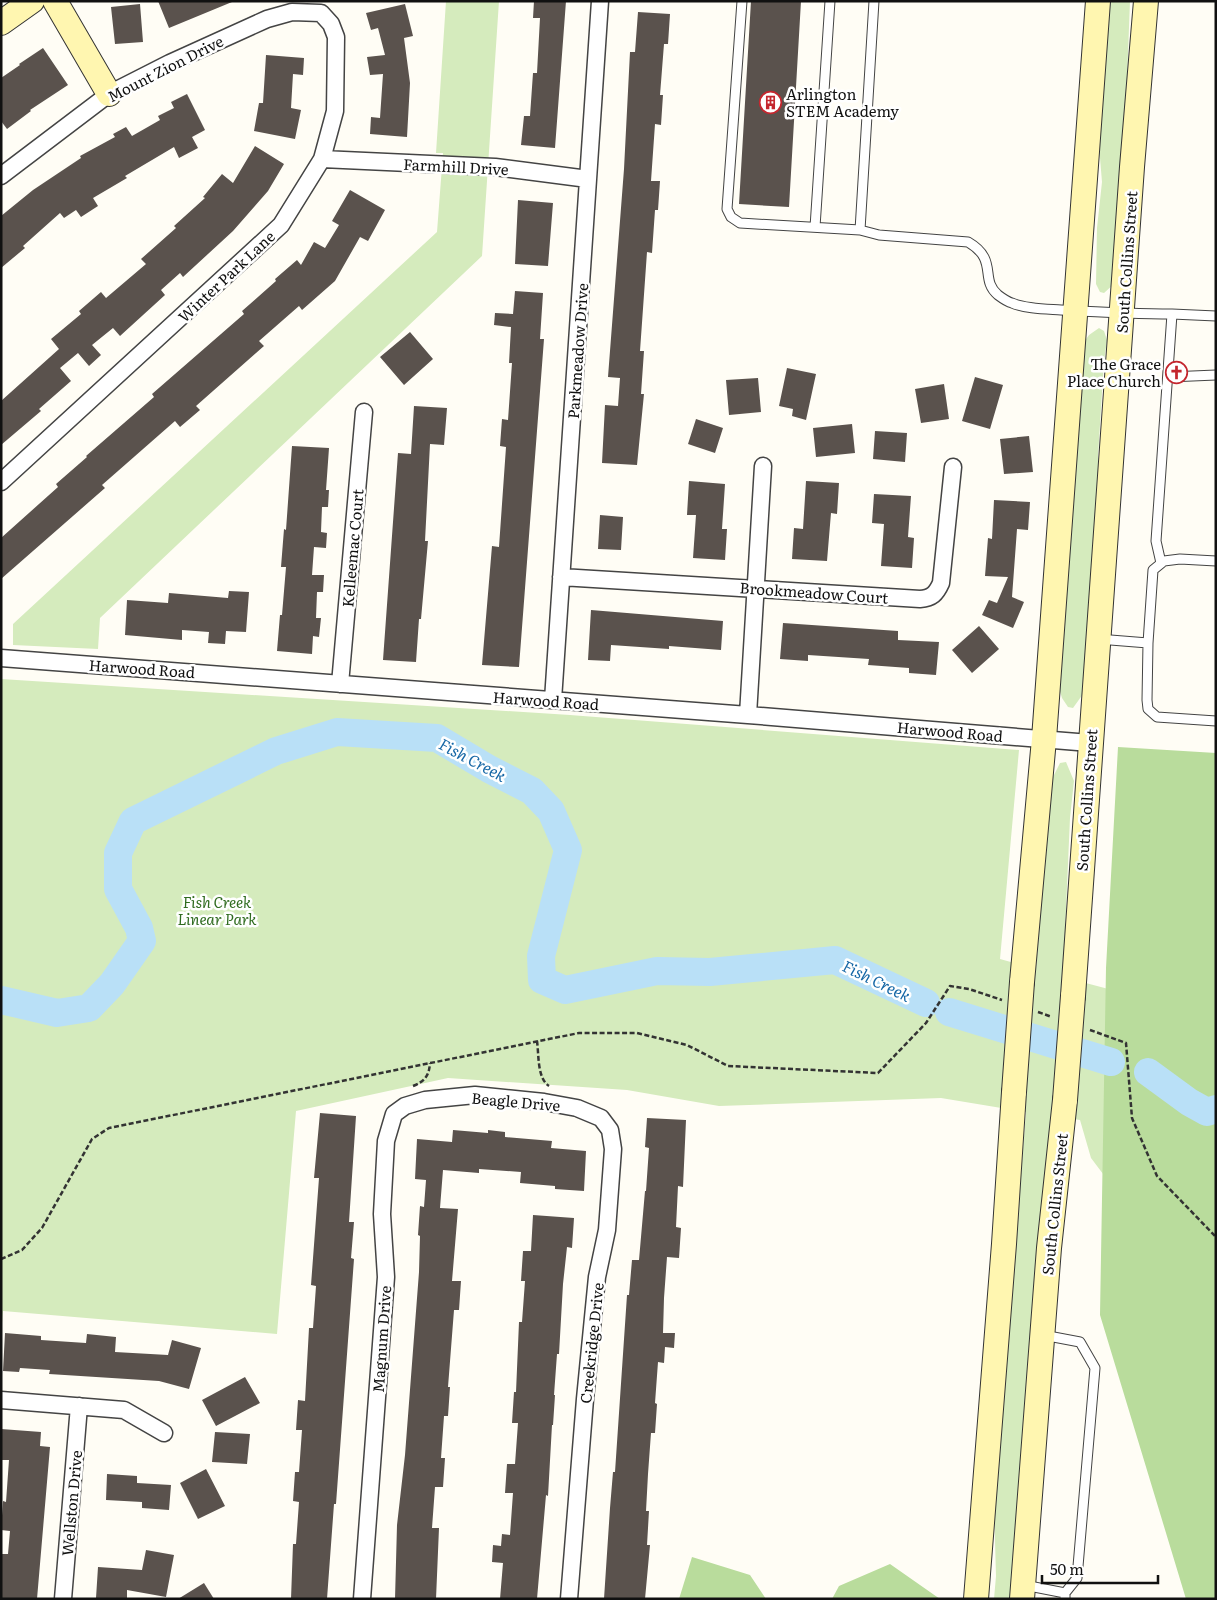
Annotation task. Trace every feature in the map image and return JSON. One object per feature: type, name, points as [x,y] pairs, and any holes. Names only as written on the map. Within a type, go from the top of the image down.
[{"type":"main road","points":[[1,23],[32,1]]},
{"type":"main road","points":[[55,1],[108,94]]},
{"type":"main road","points":[[976,1599],[1004,1244],[1022,982],[1044,739],[1098,1]]},
{"type":"main road","name":"South Collins Street","points":[[1022,1592],[1042,1335],[1065,1100],[1132,167],[1146,1]]},
{"type":"street","name":"Parkmeadow Drive","points":[[553,700],[600,1]]},
{"type":"street","name":"Mount Zion Drive","points":[[1,176],[108,94],[170,63],[267,19],[292,12],[321,13]]},
{"type":"street","name":"Winter Park Lane","points":[[1,482],[282,225],[322,159],[335,111],[336,37],[331,24],[321,13]]},
{"type":"street","name":"Farmhill Drive","points":[[322,159],[495,167],[588,179]]},
{"type":"street","name":"Kelleemac Court","points":[[340,684],[364,412]]},
{"type":"street","points":[[748,715],[763,466]]},
{"type":"street","name":"Brookmeadow Court","points":[[561,576],[920,599],[930,598],[936,593],[941,583],[953,466]]},
{"type":"street","name":"Harwood Road","points":[[1,658],[1090,743]]},
{"type":"street","name":"Beagle Drive","points":[[425,1100],[475,1095],[544,1102],[577,1108]]},
{"type":"street","name":"Magnum Drive","points":[[362,1599],[386,1277],[382,1214],[386,1141],[394,1114],[405,1106],[425,1100]]},
{"type":"street","name":"Creekridge Drive","points":[[569,1599],[597,1277],[607,1230],[613,1149],[610,1130],[601,1118],[577,1108]]},
{"type":"street","points":[[1,1400],[124,1410],[164,1433]]},
{"type":"street","name":"Wellston Drive","points":[[63,1599],[79,1406]]},
{"type":"lane","points":[[742,1],[727,210],[731,217],[740,223],[860,230],[880,235],[968,242],[980,248],[987,262],[989,282],[997,295],[1012,304],[1039,308],[1122,314],[1216,316]]},
{"type":"lane","points":[[815,227],[830,1]]},
{"type":"lane","points":[[860,230],[874,1]]},
{"type":"lane","points":[[1161,563],[1156,541],[1172,314]]},
{"type":"lane","points":[[1169,377],[1216,375]]},
{"type":"lane","points":[[1216,561],[1180,559],[1164,561],[1153,570],[1148,643],[1147,700],[1148,709],[1157,716],[1216,721]]},
{"type":"lane","points":[[1098,639],[1148,643]]},
{"type":"lane","points":[[1022,1592],[1065,1596],[1077,1578],[1095,1368],[1080,1342],[1042,1335]]},
{"type":"path","points":[[1,1259],[22,1250],[42,1228],[92,1138],[109,1128],[579,1033],[638,1033],[687,1045],[728,1066],[878,1073],[926,1023],[950,986],[970,989],[1006,1002]]},
{"type":"path","points":[[1034,1011],[1052,1018]]},
{"type":"path","points":[[1089,1030],[1126,1043],[1132,1118],[1157,1176],[1216,1237]]},
{"type":"green space","points":[[446,1],[499,1],[482,256],[100,618],[98,649],[13,645],[13,624],[437,232],[443,153],[436,153]]},
{"type":"green space","points":[[1106,1],[1130,1],[1127,80],[1129,100],[1115,283],[1104,293],[1100,292],[1096,284],[1097,228],[1102,182],[1099,146]]},
{"type":"green space","points":[[1099,328],[1104,331],[1107,340],[1098,456],[1102,486],[1088,687],[1073,708],[1068,707],[1062,698],[1058,685],[1084,342],[1089,335]]},
{"type":"green space","name":"Fish Creek Linear Park","points":[[1,679],[570,715],[1019,750],[1000,959],[1036,969],[1050,783],[1060,763],[1066,762],[1074,781],[1070,818],[1063,977],[1116,991],[1216,1324],[1091,1158],[1080,1120],[1053,1116],[1015,1599],[994,1599],[996,1576],[994,1505],[1026,1112],[941,1098],[719,1106],[627,1090],[448,1078],[296,1111],[277,1334],[3,1311],[1,1335]]},
{"type":"green space","points":[[1118,747],[1216,753],[1216,1599],[1186,1599],[1100,1315],[1106,968]]},
{"type":"green space","points":[[692,1557],[750,1575],[766,1599],[679,1599]]},
{"type":"green space","points":[[890,1564],[940,1599],[832,1599],[839,1586]]},
{"type":"building","points":[[158,1],[232,1],[232,2],[169,28]]},
{"type":"building","points":[[534,1],[566,1],[555,148],[521,145],[524,116],[530,116],[533,73],[537,73],[540,18],[533,18]]},
{"type":"building","name":"Arlington STEM Academy","points":[[751,1],[801,1],[789,207],[739,204]]},
{"type":"building","points":[[140,4],[143,42],[115,44],[111,7]]},
{"type":"building","points":[[405,4],[413,36],[404,38],[410,83],[407,137],[370,134],[371,117],[380,118],[383,74],[370,75],[367,57],[385,55],[378,28],[371,30],[366,13]]},
{"type":"building","points":[[638,12],[670,14],[668,44],[664,44],[660,95],[663,95],[661,125],[655,124],[651,181],[660,181],[658,210],[655,210],[652,253],[647,252],[640,351],[644,351],[641,394],[644,394],[637,465],[602,463],[605,405],[618,406],[620,378],[608,377],[624,169],[630,52],[635,52]]},
{"type":"building","points":[[43,48],[68,85],[30,110],[7,129],[1,121],[1,78]]},
{"type":"building","points":[[266,55],[304,58],[303,75],[293,74],[291,108],[301,110],[295,139],[254,131],[259,103],[263,103]]},
{"type":"building","points":[[187,94],[205,130],[192,137],[198,148],[179,158],[174,147],[125,176],[127,178],[93,198],[98,206],[81,217],[76,210],[64,218],[60,213],[23,246],[25,248],[1,268],[1,216],[33,190],[81,158],[80,156],[115,137],[113,134],[126,127],[132,136],[160,120],[158,116],[174,108],[171,102]]},
{"type":"building","points":[[255,146],[284,164],[268,191],[233,231],[183,277],[180,273],[161,290],[165,295],[120,336],[113,328],[92,345],[101,355],[89,366],[78,353],[60,368],[71,381],[39,409],[41,411],[1,445],[1,401],[59,349],[51,339],[81,314],[79,311],[101,292],[106,298],[146,264],[141,259],[176,228],[174,226],[205,198],[203,197],[222,174],[233,183]]},
{"type":"building","points":[[350,190],[385,210],[368,241],[360,237],[335,281],[302,310],[299,306],[259,341],[264,346],[196,406],[200,410],[180,427],[175,421],[102,485],[105,488],[1,579],[1,538],[58,487],[56,484],[86,456],[154,397],[152,394],[244,314],[242,311],[276,281],[275,279],[297,260],[301,265],[314,242],[325,248],[339,225],[332,221]]},
{"type":"building","points":[[518,200],[553,203],[548,266],[515,264]]},
{"type":"building","points":[[515,291],[543,293],[540,339],[544,339],[519,667],[482,665],[492,546],[499,547],[506,447],[500,446],[502,419],[508,420],[512,363],[509,363],[511,327],[494,325],[495,313],[513,314]]},
{"type":"building","points":[[410,332],[433,359],[404,385],[380,357]]},
{"type":"building","points":[[787,368],[816,374],[806,420],[792,416],[793,409],[779,406]]},
{"type":"building","points":[[975,377],[1003,385],[990,429],[962,421]]},
{"type":"building","points":[[758,378],[761,412],[729,415],[726,380]]},
{"type":"building","points":[[944,384],[949,419],[921,423],[915,389]]},
{"type":"building","points":[[414,406],[447,408],[444,445],[430,444],[425,541],[428,541],[416,662],[383,660],[398,453],[411,454]]},
{"type":"building","points":[[696,419],[723,428],[715,453],[688,444]]},
{"type":"building","points":[[852,424],[855,453],[816,457],[813,428]]},
{"type":"building","points":[[875,431],[907,433],[905,462],[873,459]]},
{"type":"building","points":[[1029,436],[1033,472],[1004,474],[1000,439]]},
{"type":"building","points":[[292,446],[329,448],[326,490],[329,490],[328,507],[322,507],[321,532],[327,533],[326,548],[314,547],[312,575],[324,575],[323,592],[317,592],[316,618],[321,618],[319,637],[313,636],[312,654],[277,651],[286,567],[281,567],[284,529],[286,530]]},
{"type":"building","points":[[689,481],[725,484],[722,529],[727,529],[725,560],[693,558],[696,515],[687,515]]},
{"type":"building","points":[[806,481],[839,483],[837,514],[831,513],[827,561],[792,559],[794,528],[803,529]]},
{"type":"building","points":[[874,494],[911,496],[908,537],[914,538],[912,568],[881,566],[884,524],[872,523]]},
{"type":"building","points":[[994,500],[1030,502],[1028,530],[1017,529],[1012,597],[1024,602],[1013,628],[982,615],[989,600],[997,603],[1008,577],[985,576],[988,538],[992,539]]},
{"type":"building","points":[[600,515],[623,517],[621,550],[598,549]]},
{"type":"building","points":[[229,591],[249,592],[246,632],[226,631],[225,644],[208,643],[209,632],[182,630],[182,640],[125,635],[127,600],[168,603],[169,593],[228,598]]},
{"type":"building","points":[[591,610],[723,621],[721,650],[669,646],[669,649],[611,645],[610,661],[588,660]]},
{"type":"building","points":[[783,623],[898,631],[898,640],[939,642],[936,675],[909,673],[909,668],[868,665],[869,659],[808,655],[808,661],[780,659]]},
{"type":"building","points":[[979,626],[999,649],[972,673],[952,650]]},
{"type":"building","points":[[320,1113],[356,1116],[349,1222],[354,1222],[351,1258],[354,1259],[327,1599],[291,1599],[293,1544],[296,1544],[299,1502],[293,1501],[295,1472],[299,1472],[302,1430],[296,1430],[298,1400],[305,1401],[309,1328],[313,1328],[316,1286],[311,1285],[319,1178],[314,1178]]},
{"type":"building","points":[[647,1118],[686,1120],[683,1187],[678,1186],[676,1227],[681,1228],[679,1258],[667,1257],[664,1298],[663,1333],[675,1333],[674,1348],[665,1347],[664,1363],[658,1362],[655,1433],[651,1433],[648,1474],[646,1511],[649,1511],[647,1545],[650,1545],[645,1599],[604,1599],[627,1295],[629,1295],[632,1260],[639,1260],[646,1191],[649,1148],[645,1147]]},
{"type":"building","points":[[453,1130],[488,1133],[488,1130],[505,1132],[505,1137],[552,1141],[551,1148],[586,1151],[584,1191],[555,1189],[555,1186],[520,1183],[521,1172],[479,1169],[479,1173],[443,1170],[440,1208],[458,1209],[452,1281],[461,1281],[459,1310],[454,1310],[448,1387],[450,1387],[448,1416],[444,1416],[441,1458],[445,1458],[443,1487],[435,1487],[432,1528],[439,1528],[436,1599],[395,1599],[397,1525],[405,1455],[419,1272],[420,1236],[418,1235],[420,1206],[424,1207],[426,1180],[415,1179],[417,1139],[452,1142]]},
{"type":"building","points":[[533,1215],[574,1218],[572,1248],[567,1247],[563,1284],[548,1496],[546,1495],[537,1599],[500,1599],[503,1563],[492,1562],[493,1545],[501,1546],[502,1534],[510,1535],[513,1493],[505,1493],[507,1464],[515,1464],[518,1423],[512,1423],[514,1392],[516,1392],[519,1322],[522,1322],[525,1281],[521,1281],[523,1251],[531,1251]]},
{"type":"building","points":[[5,1333],[41,1336],[41,1340],[86,1343],[87,1334],[116,1337],[115,1352],[168,1355],[172,1340],[201,1348],[189,1389],[159,1381],[49,1374],[50,1370],[20,1368],[19,1372],[3,1371]]},
{"type":"building","points":[[245,1377],[260,1403],[216,1426],[202,1400]]},
{"type":"building","points":[[1,1429],[41,1432],[40,1446],[50,1447],[37,1599],[1,1599],[1,1554],[8,1554],[10,1531],[1,1530],[3,1501],[6,1502],[9,1460],[1,1460]]},
{"type":"building","points":[[215,1432],[250,1434],[247,1464],[212,1462]]},
{"type":"building","points":[[206,1469],[225,1506],[198,1519],[180,1483]]},
{"type":"building","points":[[107,1474],[137,1476],[137,1483],[171,1485],[169,1510],[142,1508],[142,1502],[106,1500]]},
{"type":"building","points":[[146,1550],[174,1555],[166,1597],[127,1590],[127,1599],[96,1598],[98,1567],[142,1570]]},
{"type":"building","points":[[204,1583],[214,1599],[178,1599]]},
{"type":"waterway","name":"Fish Creek","points":[[1,1000],[57,1013],[89,1008],[112,984],[142,941],[139,928],[118,889],[118,853],[133,821],[276,751],[337,732],[437,738],[489,769],[532,791],[551,811],[568,850],[541,956],[542,980],[565,990],[657,971],[710,972],[835,960],[926,1003]]},
{"type":"waterway","name":"Fish Creek","points":[[949,1012],[1111,1062]]},
{"type":"waterway","name":"Fish Creek","points":[[1148,1072],[1189,1102],[1207,1112],[1216,1109]]},
{"type":"place","name":"Arlington STEM Academy","points":[[770,102]]},
{"type":"place","name":"The Grace Place Church","points":[[1177,372]]}]
